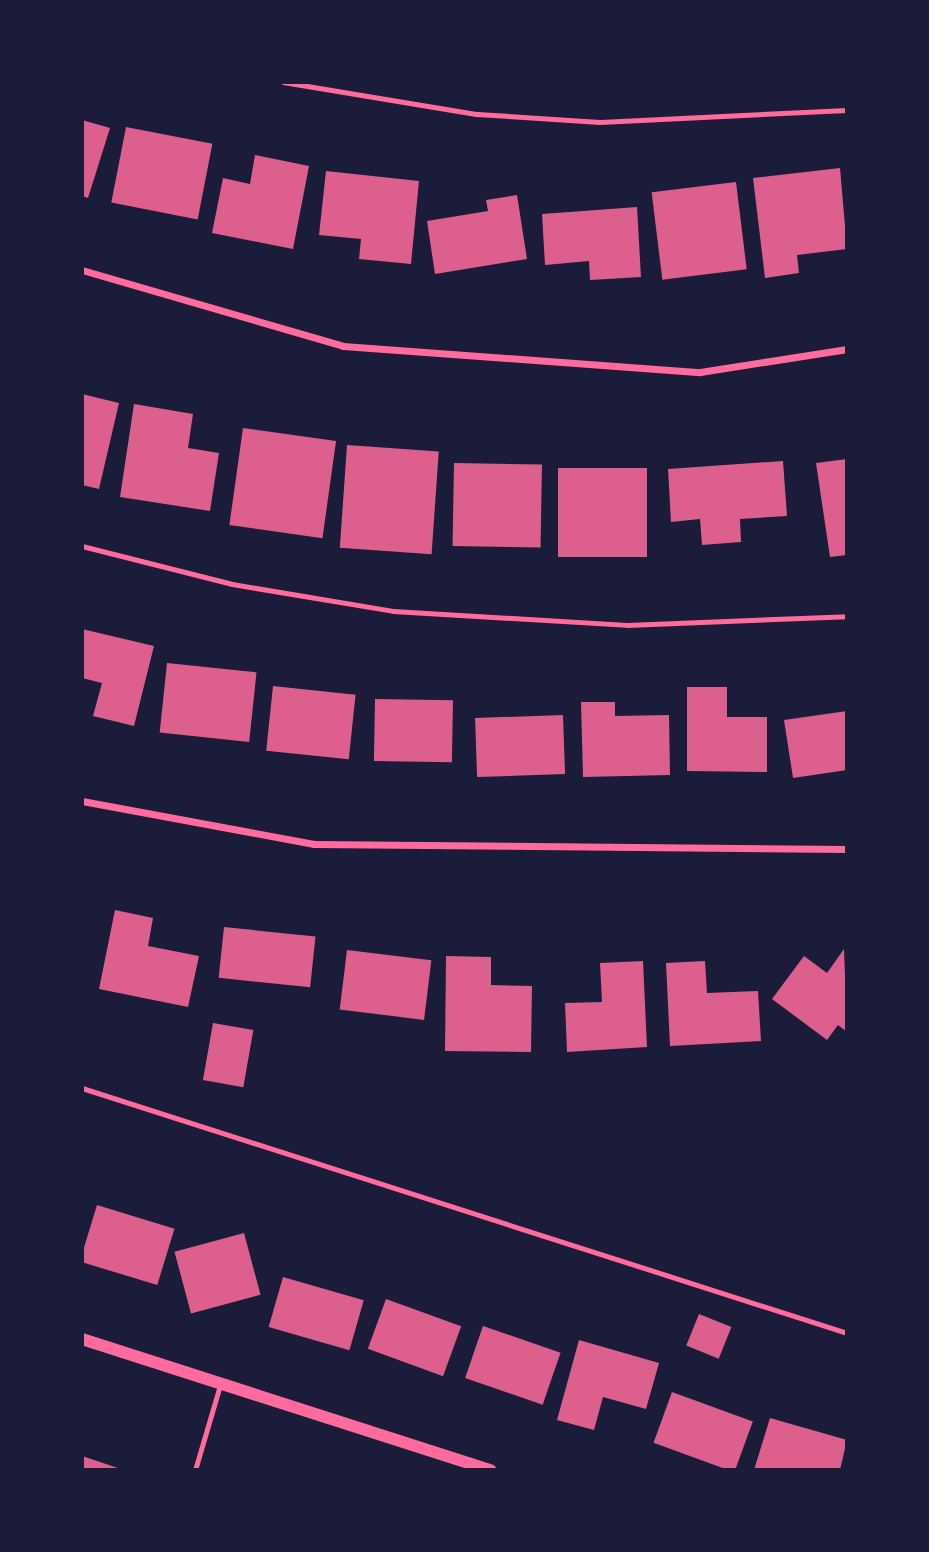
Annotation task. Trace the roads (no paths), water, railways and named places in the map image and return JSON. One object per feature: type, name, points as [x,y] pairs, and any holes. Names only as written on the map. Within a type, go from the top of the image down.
[{"type":"street","points":[[82,271],[343,346],[700,372],[847,349]]},
{"type":"street","points":[[82,801],[314,844],[847,849]]},
{"type":"street","points":[[82,1339],[490,1470]]},
{"type":"lane","points":[[283,82],[477,114],[600,122],[847,110]]},
{"type":"lane","points":[[82,546],[232,584],[393,611],[628,625],[847,616]]},
{"type":"lane","points":[[82,1088],[847,1332]]},
{"type":"lane","points":[[195,1470],[220,1384]]}]
